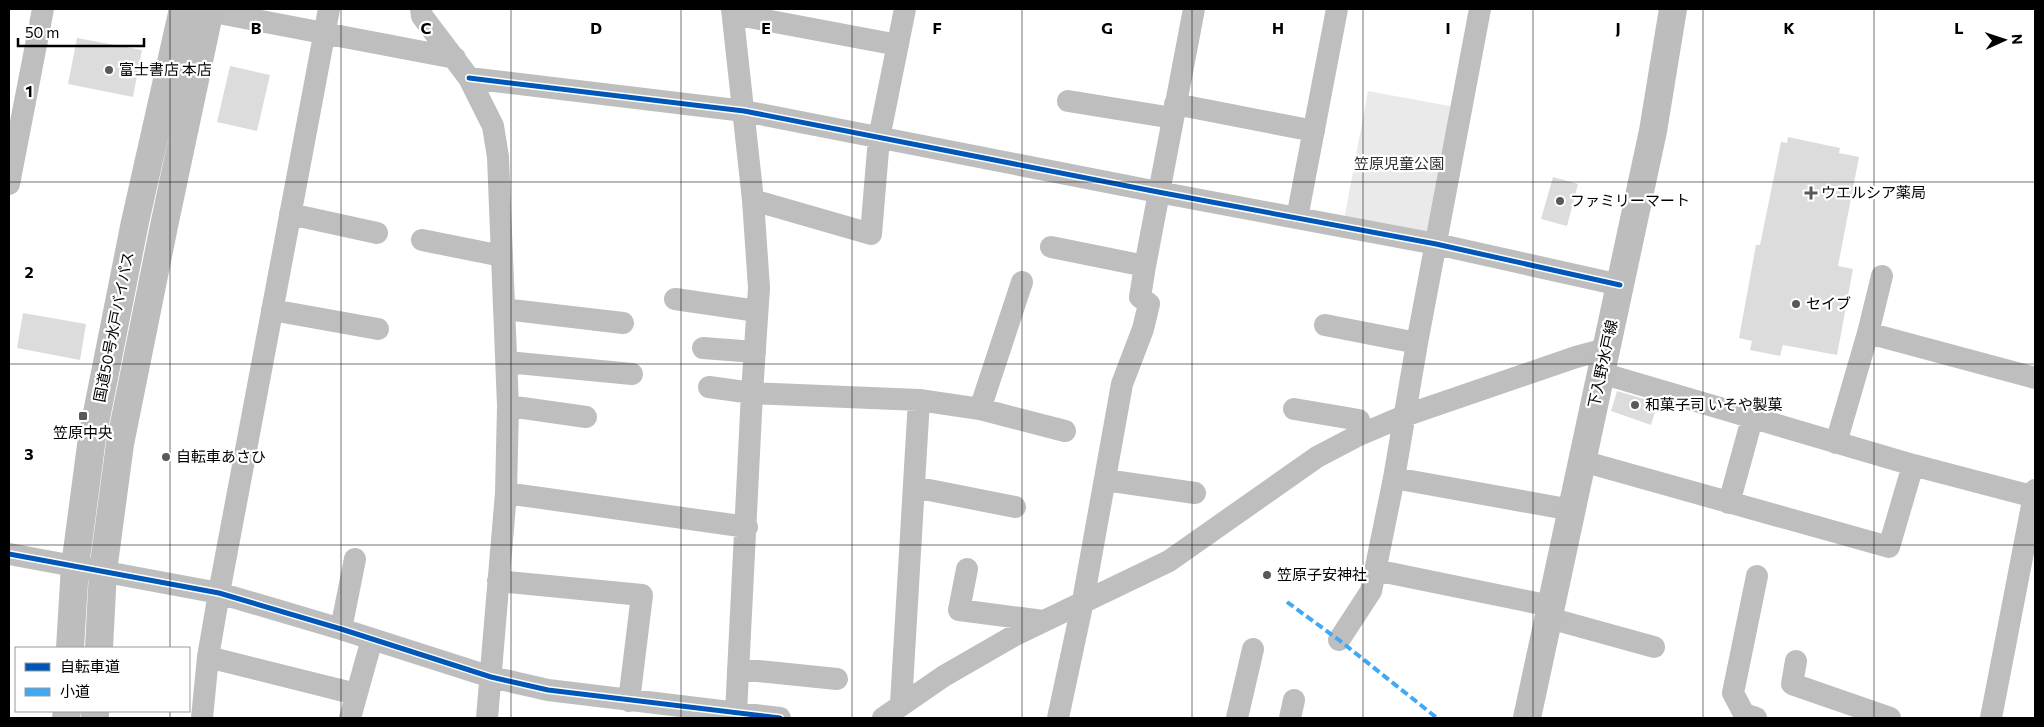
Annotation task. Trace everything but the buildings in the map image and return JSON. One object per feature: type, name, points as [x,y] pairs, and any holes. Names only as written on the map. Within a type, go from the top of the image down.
[{"type":"main road","name":"国道50号水戸バイパス","points":[[70,647],[75,566],[94,429],[135,222],[183,9]]},
{"type":"main road","name":"国道50号水戸バイパス","points":[[99,647],[103,571],[120,444],[206,9]]},
{"type":"main road","name":"下入野水戸線","points":[[1527,718],[1653,131],[1673,9]]},
{"type":"street","points":[[9,184],[43,9]]},
{"type":"street","points":[[206,9],[455,58]]},
{"type":"street","points":[[202,718],[208,657],[219,593],[329,9]]},
{"type":"street","points":[[421,9],[422,16],[468,78],[493,126],[498,157],[508,406],[506,493],[487,718]]},
{"type":"street","points":[[753,200],[872,234],[879,138],[905,9]]},
{"type":"street","points":[[1058,718],[1083,601],[1122,384],[1143,329],[1148,304],[1140,297],[1158,192],[1194,9]]},
{"type":"street","points":[[1296,218],[1337,9]]},
{"type":"street","points":[[1339,640],[1371,591],[1394,478],[1417,343],[1480,9]]},
{"type":"street","points":[[749,715],[738,670],[759,288],[753,200],[733,11],[898,45]]},
{"type":"street","points":[[468,78],[744,111],[1436,244],[1620,285]]},
{"type":"street","points":[[1068,101],[1174,111],[1314,131]]},
{"type":"street","points":[[290,214],[377,233]]},
{"type":"street","points":[[422,240],[502,256]]},
{"type":"street","points":[[1051,247],[1145,266]]},
{"type":"street","points":[[1836,442],[1868,333],[1882,276]]},
{"type":"street","points":[[980,409],[1022,282]]},
{"type":"street","points":[[675,299],[757,311]]},
{"type":"street","points":[[504,309],[623,323]]},
{"type":"street","points":[[272,310],[378,329]]},
{"type":"street","points":[[1325,325],[1417,343]]},
{"type":"street","points":[[1868,333],[2035,378]]},
{"type":"street","points":[[703,348],[755,352]]},
{"type":"street","points":[[883,718],[960,666],[1017,634],[1169,561],[1318,456],[1357,436],[1404,416],[1576,357],[1604,361],[1752,418],[1913,465],[2035,495],[1991,718]]},
{"type":"street","points":[[507,362],[632,374]]},
{"type":"street","points":[[709,388],[752,392],[919,400],[980,409],[1065,431]]},
{"type":"street","points":[[902,704],[919,400]]},
{"type":"street","points":[[508,406],[586,417]]},
{"type":"street","points":[[1294,408],[1359,420],[1357,436]]},
{"type":"street","points":[[1729,502],[1752,418]]},
{"type":"street","points":[[1582,461],[1890,548],[1913,465]]},
{"type":"street","points":[[1394,478],[1572,510]]},
{"type":"street","points":[[1105,480],[1196,493]]},
{"type":"street","points":[[914,488],[1015,507]]},
{"type":"street","points":[[506,493],[747,527]]},
{"type":"street","points":[[9,554],[219,593],[341,629],[491,677],[548,690],[780,718]]},
{"type":"street","points":[[341,629],[355,559]]},
{"type":"street","points":[[967,569],[959,610],[1043,621]]},
{"type":"street","points":[[1375,570],[1550,612],[1654,647]]},
{"type":"street","points":[[1756,718],[1744,714],[1733,693],[1757,576]]},
{"type":"street","points":[[498,581],[642,595],[629,701]]},
{"type":"street","points":[[350,718],[372,640]]},
{"type":"street","points":[[1237,718],[1253,649]]},
{"type":"street","points":[[208,657],[356,694]]},
{"type":"street","points":[[1796,661],[1792,684],[1890,718]]},
{"type":"street","points":[[738,670],[836,679]]},
{"type":"green space","name":"笠原児童公園","points":[[1368,91],[1455,107],[1431,236],[1344,220]]},
{"type":"marked path","points":[[1287,602],[1339,640],[1437,718]]},
{"type":"cycle path","points":[[469,78],[744,111],[1436,244],[1620,285]]},
{"type":"cycle path","points":[[9,554],[219,593],[341,629],[491,677],[548,690],[780,718]]},
{"type":"place","name":"富士書店 本店","points":[[109,70]]},
{"type":"place","name":"ウエルシア薬局","points":[[1811,193]]},
{"type":"place","name":"ファミリーマート","points":[[1560,201]]},
{"type":"place","name":"セイブ","points":[[1796,304]]},
{"type":"place","name":"和菓子司 いそや製菓","points":[[1635,405]]},
{"type":"place","name":"笠原中央","points":[[83,416]]},
{"type":"place","name":"自転車あさひ","points":[[166,457]]},
{"type":"place","name":"笠原子安神社","points":[[1267,575]]}]
